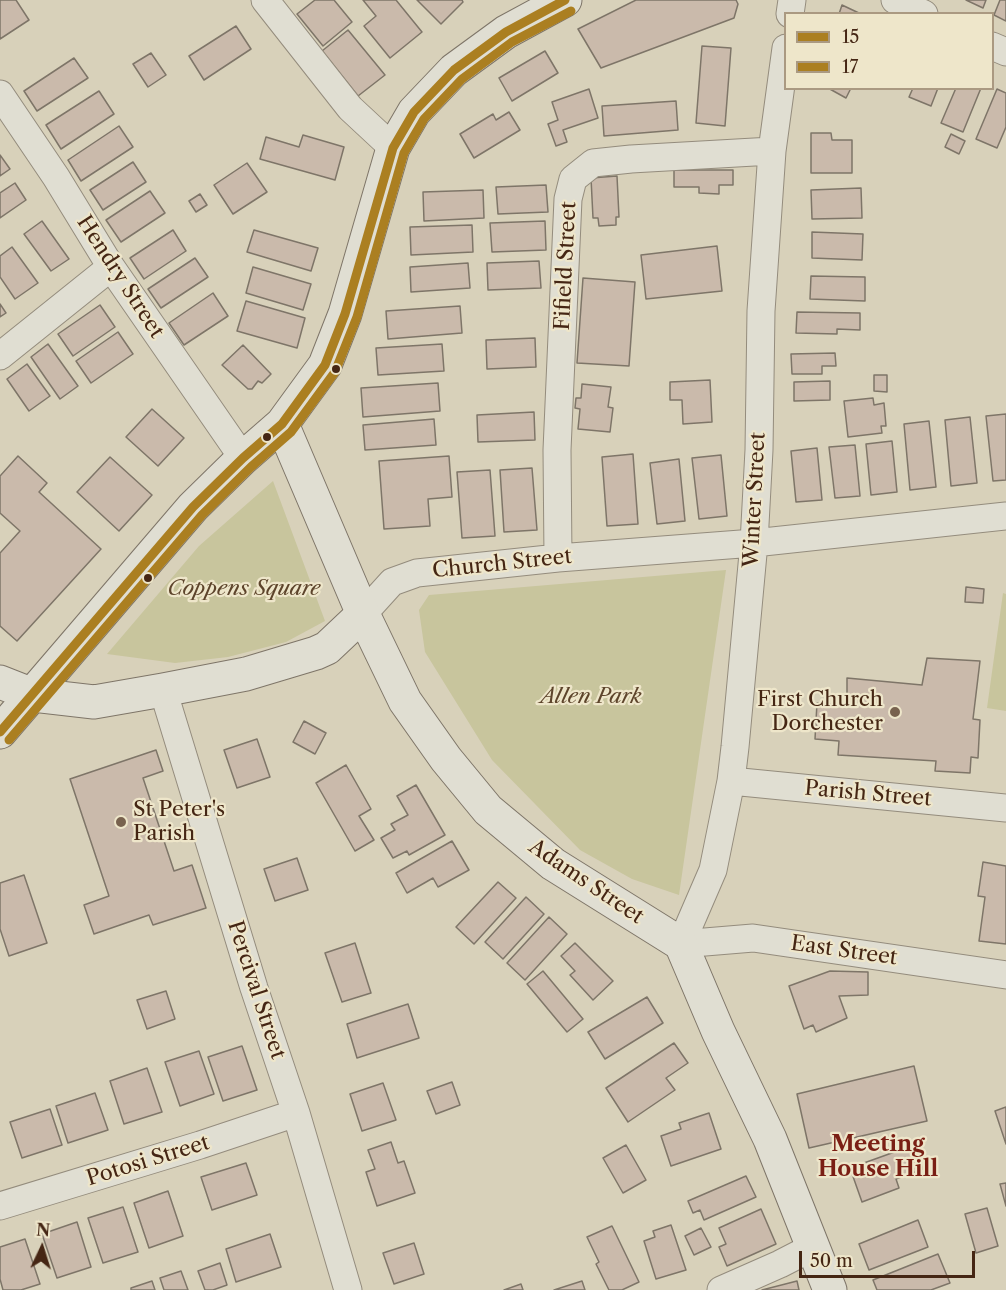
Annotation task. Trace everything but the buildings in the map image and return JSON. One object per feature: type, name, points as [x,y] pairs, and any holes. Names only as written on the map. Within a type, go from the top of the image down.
[{"type":"main road","points":[[0,732],[193,507],[282,424],[325,365],[345,314],[393,148],[414,111],[454,69],[506,32],[565,0]]},
{"type":"main road","name":"Adams Street","points":[[282,424],[363,614],[405,701],[446,759],[488,810],[553,864],[681,944]]},
{"type":"main road","name":"Church Street","points":[[0,682],[33,695],[94,702],[163,690],[246,674],[316,653],[327,648],[363,614]]},
{"type":"main road","points":[[681,944],[717,1031],[770,1139],[830,1290]]},
{"type":"street","points":[[266,0],[350,108],[393,148]]},
{"type":"street","points":[[895,0],[920,12]]},
{"type":"street","name":"Winter Street","points":[[681,944],[713,870],[731,781],[754,543],[759,450],[761,311],[772,151],[784,63]]},
{"type":"street","name":"Hendry Street","points":[[0,94],[56,177],[111,267],[243,458]]},
{"type":"street","name":"Fifield Street","points":[[558,558],[557,450],[568,199],[573,180],[593,163],[772,151]]},
{"type":"street","points":[[0,356],[111,267]]},
{"type":"street","name":"Church Street","points":[[363,614],[392,582],[417,573],[558,558],[754,543],[1006,516]]},
{"type":"street","name":"Percival Street","points":[[163,690],[254,988],[296,1113],[348,1290]]},
{"type":"street","name":"Parish Street","points":[[731,781],[1006,808]]},
{"type":"street","name":"East Street","points":[[681,944],[753,938],[1006,975]]},
{"type":"street","name":"Potosi Street","points":[[0,1206],[189,1149],[296,1113]]},
{"type":"street","points":[[721,1290],[780,1264],[813,1246]]},
{"type":"green space","name":"Coppens Square","points":[[273,481],[325,621],[286,642],[228,657],[175,663],[107,654],[199,546]]},
{"type":"green space","name":"Allen Park","points":[[726,570],[679,895],[632,879],[580,850],[492,760],[425,652],[419,610],[429,595]]},
{"type":"green space","points":[[1003,593],[1006,594],[1006,711],[987,708]]},
{"type":"transit line","name":"15","points":[[0,732],[193,507],[282,424],[325,365],[345,314],[393,148],[414,112],[454,70],[506,32],[565,0]]},
{"type":"transit line","name":"17","points":[[9,740],[202,515],[291,432],[335,372],[357,317],[404,153],[424,119],[462,79],[512,42],[571,11]]},
{"type":"place","name":"First Church Dorchester","points":[[895,712]]},
{"type":"place","name":"St Peter's Parish","points":[[121,822]]},
{"type":"district","name":"Meeting House Hill","points":[[878,1158]]}]
